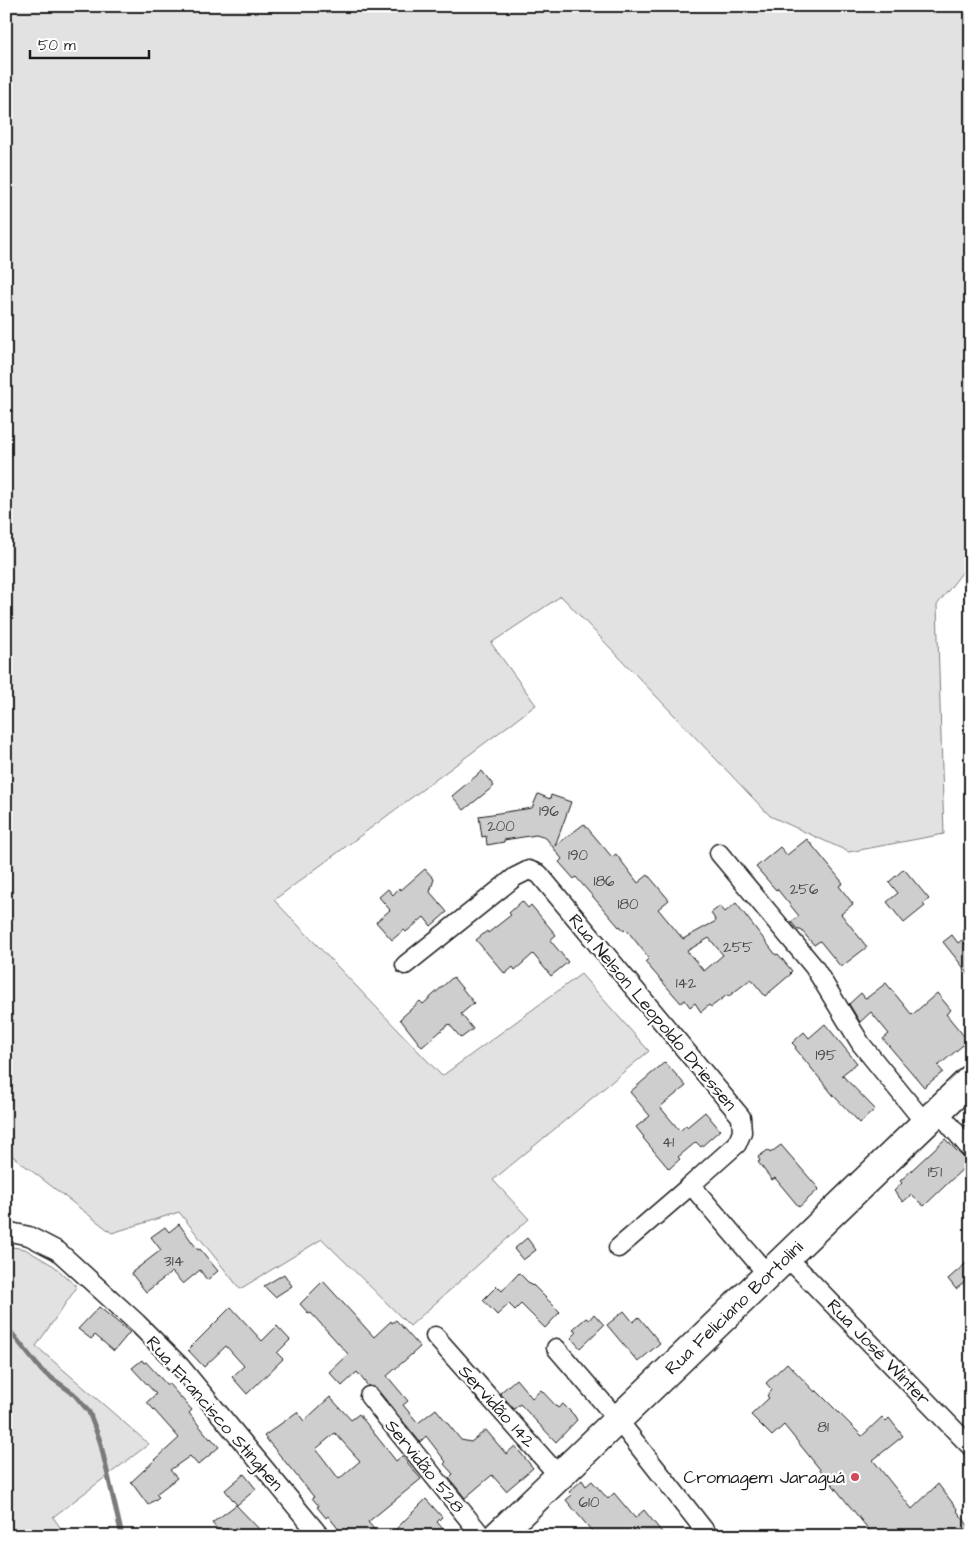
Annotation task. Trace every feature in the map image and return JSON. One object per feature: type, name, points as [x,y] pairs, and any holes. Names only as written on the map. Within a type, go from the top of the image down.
[{"type":"main road","name":"Rua Feliciano Bortolini","points":[[497,1536],[971,1079]]},
{"type":"street","points":[[719,853],[814,967],[861,1044],[931,1117],[971,1150]]},
{"type":"street","name":"Rua Nelson Leopoldo Driessen","points":[[405,964],[515,877],[529,870],[539,874],[740,1118],[742,1132],[737,1144],[618,1248]]},
{"type":"street","points":[[691,1185],[777,1266]]},
{"type":"street","name":"Rua Francisco Stinghen","points":[[6,1231],[29,1236],[58,1251],[137,1323],[180,1366],[320,1536]]},
{"type":"street","name":"Rua José Winter","points":[[777,1266],[971,1447]]},
{"type":"street","name":"Servidão 142","points":[[435,1336],[559,1476]]},
{"type":"street","points":[[556,1348],[618,1420],[709,1536]]},
{"type":"street","name":"Servidão 528","points":[[369,1396],[482,1536]]},
{"type":"shaded area","points":[[6,6],[971,6],[971,561],[937,605],[944,834],[849,852],[770,816],[561,596],[491,643],[536,705],[274,900],[442,1076],[581,974],[649,1051],[493,1180],[529,1219],[410,1326],[322,1239],[240,1289],[179,1212],[112,1233],[6,1151]]},
{"type":"shaded area","points":[[6,1246],[25,1249],[54,1266],[77,1287],[36,1346],[149,1444],[53,1517],[66,1536],[6,1536]]},
{"type":"building","points":[[482,771],[494,786],[464,810],[452,796]]},
{"type":"building","points":[[538,794],[550,799],[551,795],[571,802],[555,846],[584,824],[612,857],[616,854],[638,883],[648,875],[669,900],[658,909],[683,939],[716,921],[711,913],[720,906],[725,912],[736,903],[776,955],[778,954],[792,971],[791,974],[765,996],[751,979],[729,996],[727,995],[711,1007],[709,1005],[701,1012],[695,1003],[690,1007],[685,1000],[681,1003],[645,962],[649,958],[626,929],[624,931],[619,927],[576,877],[574,879],[559,862],[562,859],[546,838],[536,835],[487,845],[486,836],[482,837],[479,816],[532,808]],"holes":[[[709,938],[723,955],[704,971],[687,951]]]},
{"type":"building","points":[[807,839],[843,883],[839,886],[853,904],[841,914],[867,947],[841,967],[820,941],[814,945],[791,922],[799,916],[756,867],[780,847],[787,855]]},
{"type":"building","points":[[425,869],[434,879],[430,892],[447,912],[431,926],[424,917],[406,932],[404,930],[392,940],[376,922],[390,910],[379,897],[388,889],[393,895],[399,888],[401,890]]},
{"type":"building","points":[[904,869],[929,899],[923,904],[925,906],[904,923],[887,902],[898,893],[889,882]]},
{"type":"building","points":[[522,901],[528,908],[531,905],[556,935],[550,940],[568,962],[551,976],[533,954],[515,970],[513,967],[505,974],[476,940],[511,915],[509,913]]},
{"type":"building","points":[[952,935],[958,943],[962,940],[971,950],[971,977],[943,942]]},
{"type":"building","points":[[453,977],[474,1003],[461,1014],[473,1029],[461,1038],[449,1024],[422,1047],[400,1019],[420,1001],[423,1004]]},
{"type":"building","points":[[886,983],[912,1015],[937,993],[951,1010],[946,1014],[968,1041],[938,1066],[943,1072],[924,1087],[883,1039],[889,1034],[871,1012],[860,1022],[849,1004],[861,993],[865,998],[868,997]]},
{"type":"building","points":[[825,1024],[857,1063],[842,1075],[875,1109],[860,1123],[833,1095],[792,1043],[804,1032],[809,1038]]},
{"type":"building","points":[[665,1062],[686,1086],[660,1107],[680,1131],[705,1112],[720,1130],[701,1147],[696,1142],[678,1157],[680,1159],[669,1169],[636,1127],[650,1116],[630,1092]]},
{"type":"building","points":[[945,1139],[969,1163],[924,1206],[911,1195],[903,1202],[894,1191],[902,1183],[900,1181]]},
{"type":"building","points":[[781,1145],[819,1189],[799,1207],[775,1178],[772,1180],[758,1162],[760,1161],[758,1157],[768,1150],[770,1153]]},
{"type":"building","points":[[179,1224],[198,1250],[200,1249],[218,1271],[207,1280],[200,1270],[183,1284],[172,1272],[146,1292],[131,1273],[161,1250],[151,1237],[165,1227],[169,1232]]},
{"type":"building","points":[[527,1238],[536,1250],[523,1260],[514,1249]]},
{"type":"building","points":[[971,1259],[971,1277],[956,1289],[948,1279]]},
{"type":"building","points":[[519,1273],[560,1312],[545,1328],[521,1304],[515,1310],[509,1304],[497,1315],[483,1300],[497,1286],[502,1291]]},
{"type":"building","points":[[284,1274],[292,1286],[275,1297],[264,1286]]},
{"type":"building","points":[[323,1281],[374,1337],[391,1321],[392,1323],[396,1320],[420,1347],[387,1376],[408,1401],[403,1405],[418,1423],[436,1409],[461,1440],[471,1442],[486,1430],[506,1454],[515,1446],[533,1468],[506,1491],[492,1475],[465,1498],[449,1478],[453,1474],[444,1464],[446,1462],[426,1436],[420,1442],[377,1389],[368,1386],[357,1372],[342,1386],[329,1372],[348,1354],[311,1313],[309,1314],[300,1304]]},
{"type":"building","points":[[99,1307],[130,1332],[114,1351],[95,1335],[91,1339],[78,1329]]},
{"type":"building","points":[[231,1307],[262,1341],[277,1326],[290,1340],[277,1353],[283,1359],[247,1394],[232,1377],[244,1366],[226,1346],[204,1367],[188,1350]]},
{"type":"building","points":[[624,1311],[633,1322],[639,1317],[660,1343],[638,1362],[607,1325]]},
{"type":"building","points":[[594,1314],[604,1325],[580,1348],[571,1338],[577,1332],[573,1329],[586,1318],[589,1320]]},
{"type":"building","points":[[142,1360],[167,1385],[168,1383],[192,1410],[189,1413],[219,1447],[198,1465],[190,1456],[170,1470],[177,1478],[156,1494],[159,1497],[148,1505],[131,1482],[179,1438],[147,1402],[156,1394],[132,1368]]},
{"type":"building","points":[[787,1363],[862,1436],[882,1417],[886,1421],[889,1418],[903,1436],[873,1460],[912,1509],[938,1484],[971,1529],[971,1536],[874,1536],[784,1425],[772,1436],[751,1415],[769,1398],[767,1396],[772,1390],[766,1383]]},
{"type":"building","points":[[516,1379],[532,1398],[541,1390],[558,1408],[563,1404],[574,1415],[577,1420],[556,1442],[520,1404],[514,1409],[500,1393]]},
{"type":"building","points":[[330,1397],[351,1420],[359,1414],[396,1461],[402,1456],[421,1479],[368,1522],[380,1536],[344,1536],[328,1516],[326,1518],[317,1507],[319,1506],[312,1498],[314,1497],[264,1436],[297,1412],[304,1421]],"holes":[[[335,1433],[360,1461],[339,1479],[316,1449]]]},
{"type":"building","points":[[244,1474],[256,1489],[237,1505],[225,1490]]},
{"type":"building","points":[[582,1480],[586,1486],[592,1481],[608,1499],[614,1493],[635,1518],[644,1510],[665,1536],[596,1536],[566,1500],[572,1495],[569,1492]]},
{"type":"building","points":[[426,1499],[442,1517],[437,1522],[449,1536],[389,1536]]},
{"type":"building","points":[[236,1505],[260,1530],[253,1536],[223,1536],[212,1523]]},
{"type":"waterway","points":[[6,1326],[42,1371],[74,1394],[89,1412],[100,1441],[122,1536]]},
{"type":"place","name":"Cromagem Jaraguá","points":[[855,1477]]}]
